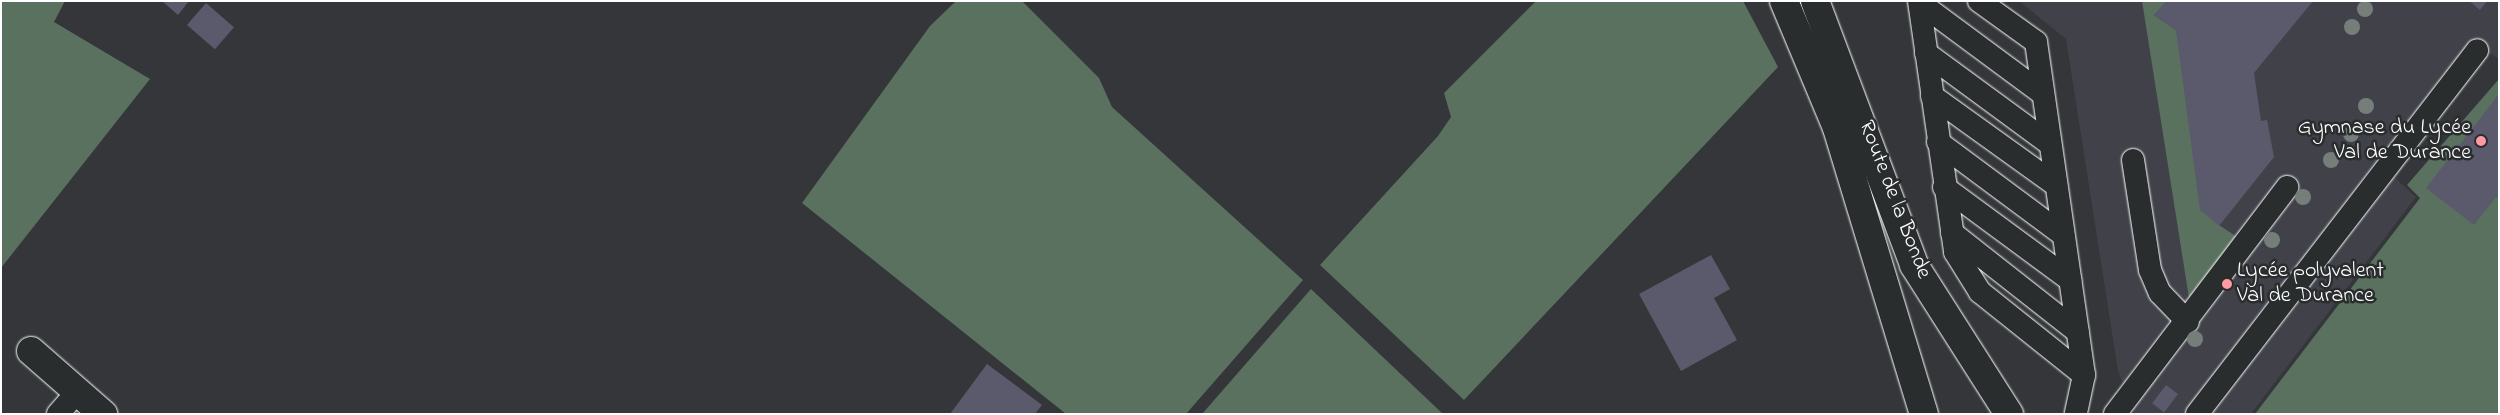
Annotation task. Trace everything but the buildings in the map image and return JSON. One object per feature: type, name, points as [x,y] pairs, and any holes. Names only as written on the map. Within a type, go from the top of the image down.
[{"type":"main road","name":"Route de la Bonde","points":[[1784,1],[1837,128],[1924,414]]},
{"type":"main road","name":"Route de la Bonde","points":[[1815,1],[1914,265],[2009,414]]},
{"type":"main road","points":[[31,351],[103,414]]},
{"type":"lane","points":[[1979,1],[2036,42],[2084,375],[2076,414]]},
{"type":"lane","points":[[1920,2],[2043,94]]},
{"type":"lane","points":[[1920,2],[1944,187],[1955,252],[1980,292],[2084,375]]},
{"type":"lane","points":[[2198,414],[2477,50]]},
{"type":"lane","points":[[1926,52],[2050,144]]},
{"type":"lane","points":[[1932,96],[2056,185]]},
{"type":"lane","points":[[1938,142],[2064,235]]},
{"type":"lane","points":[[2133,160],[2150,270],[2160,293],[2188,322]]},
{"type":"lane","points":[[1944,187],[2070,280]]},
{"type":"lane","points":[[2115,414],[2188,322],[2287,187]]},
{"type":"lane","points":[[1952,232],[2078,332]]},
{"type":"lane","points":[[58,414],[78,391]]},
{"type":"shaded area","name":"Lycée polyvalent Val de Durance","points":[[2019,1],[2499,1],[2499,59],[2490,53],[2394,177],[2416,197],[2251,414],[2135,414],[2118,371],[2066,39]]},
{"type":"green space","points":[[1,1],[65,1],[54,22],[150,79],[1,268]]},
{"type":"green space","points":[[956,1],[1022,1],[1099,78],[1112,107],[1303,280],[1186,414],[1066,414],[802,203],[930,26]]},
{"type":"green space","points":[[1536,1],[1743,1],[1778,67],[1464,400],[1320,265],[1438,136],[1451,117],[1444,93]]},
{"type":"green space","points":[[2142,1],[2167,1],[2154,15],[2176,30],[2219,225],[2237,237],[2189,298]]},
{"type":"green space","points":[[2499,79],[2499,414],[2255,414],[2420,198],[2407,185]]},
{"type":"green space","points":[[1311,289],[1443,414],[1202,414]]},
{"type":"place","name":"Gymnase du Lycée Val de Durance","points":[[2481,141]]},
{"type":"place","name":"Lycée polyvalent Val de Durance","points":[[2227,284]]}]
